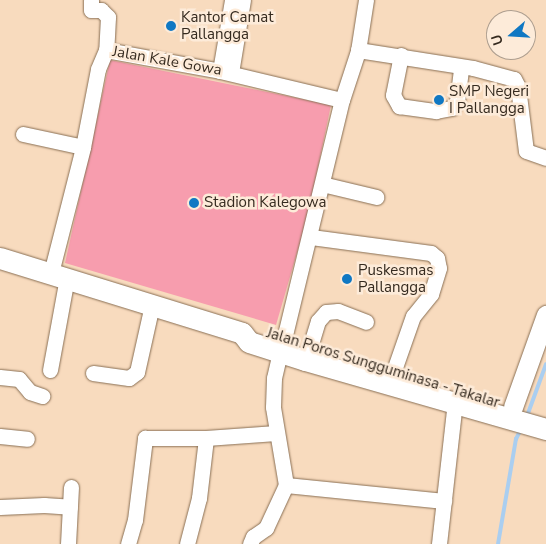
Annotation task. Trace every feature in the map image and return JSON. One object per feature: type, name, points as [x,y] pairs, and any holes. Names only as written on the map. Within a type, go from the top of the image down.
[{"type":"highway","name":"Jalan Poros Sungguminasa - Takalar","points":[[0,258],[242,333],[253,328],[282,345],[455,402],[530,417]]},
{"type":"highway","name":"Jalan Poros Sungguminasa - Takalar","points":[[282,345],[310,347],[530,417]]},
{"type":"main road","points":[[530,417],[546,315]]},
{"type":"street","points":[[91,0],[91,10],[101,10],[108,17],[106,50]]},
{"type":"street","points":[[226,72],[234,18],[232,0]]},
{"type":"street","points":[[234,18],[243,0]]},
{"type":"street","points":[[250,544],[253,537],[266,528],[286,485],[276,433],[274,378],[311,237],[342,100],[358,50],[366,0]]},
{"type":"street","name":"Jalan Kale Gowa","points":[[50,370],[59,275],[98,68],[106,50],[226,72],[342,100]]},
{"type":"street","points":[[358,50],[401,55],[514,79],[518,87],[526,151],[546,158]]},
{"type":"street","points":[[401,55],[393,95],[399,106],[436,111],[452,108],[457,102],[461,67]]},
{"type":"street","points":[[23,134],[83,147]]},
{"type":"street","points":[[322,184],[376,197]]},
{"type":"street","points":[[311,237],[431,253],[437,258],[438,268],[431,294],[413,316],[393,373]]},
{"type":"street","points":[[93,373],[129,378],[137,372],[152,305]]},
{"type":"street","points":[[310,347],[318,321],[326,312],[338,311],[366,322]]},
{"type":"street","points":[[0,377],[19,379],[30,392],[42,396]]},
{"type":"street","points":[[439,544],[455,402]]},
{"type":"street","points":[[128,544],[135,520],[142,440],[157,436],[206,438],[276,433]]},
{"type":"street","points":[[0,436],[27,439]]},
{"type":"street","points":[[187,544],[199,498],[206,438]]},
{"type":"street","points":[[286,485],[444,501]]},
{"type":"street","points":[[68,544],[71,487]]},
{"type":"street","points":[[0,506],[70,507]]},
{"type":"shaded area","name":"Stadion Kalegowa","points":[[110,60],[331,105],[308,215],[276,325],[65,263]]},
{"type":"waterway","points":[[527,416],[546,364]]},
{"type":"waterway","points":[[498,544],[516,439],[521,429]]},
{"type":"place","name":"Kantor Camat Pallangga","points":[[171,26]]},
{"type":"place","name":"SMP Negeri I Pallangga","points":[[439,100]]},
{"type":"place","name":"Stadion Kalegowa","points":[[194,203]]},
{"type":"place","name":"Puskesmas Pallangga","points":[[347,279]]}]
